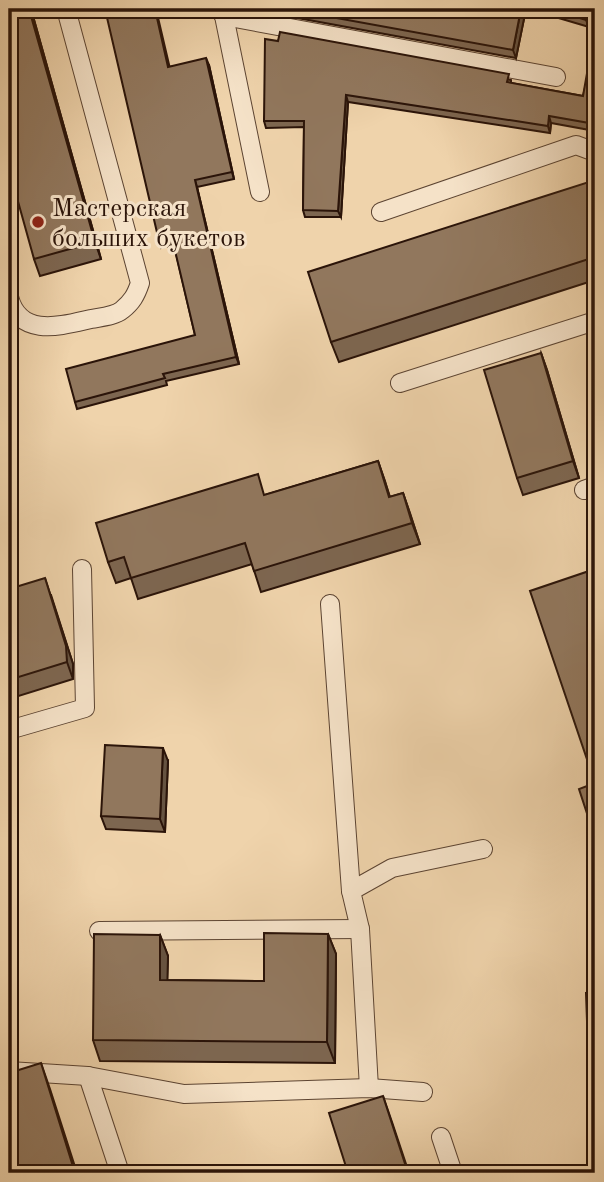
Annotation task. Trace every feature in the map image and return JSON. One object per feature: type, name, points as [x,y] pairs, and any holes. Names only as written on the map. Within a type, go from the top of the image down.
[{"type":"lane","points":[[9,297],[11,306],[26,323],[42,328],[61,326],[120,312],[134,299],[140,283],[66,9]]},
{"type":"lane","points":[[260,192],[222,12],[556,77]]},
{"type":"lane","points":[[381,212],[576,145],[595,152]]},
{"type":"lane","points":[[400,383],[595,321]]},
{"type":"lane","points":[[9,730],[85,708],[82,569]]},
{"type":"lane","points":[[330,604],[351,891],[360,929],[369,1088]]},
{"type":"lane","points":[[351,891],[392,867],[483,849]]},
{"type":"lane","points":[[99,931],[360,929]]},
{"type":"lane","points":[[9,1071],[88,1076],[184,1094],[369,1088],[423,1092]]},
{"type":"lane","points":[[88,1076],[120,1173]]},
{"type":"lane","points":[[441,1137],[453,1173]]},
{"type":"building","points":[[9,9],[29,9],[95,242],[34,259],[9,169]]},
{"type":"building","points":[[105,9],[155,9],[168,67],[206,58],[232,172],[195,180],[236,357],[163,374],[165,378],[75,402],[66,369],[195,335],[172,238],[159,241]]},
{"type":"building","points":[[287,9],[521,9],[513,50]]},
{"type":"building","points":[[551,9],[590,9],[586,20]]},
{"type":"building","points":[[280,32],[509,74],[507,82],[583,96],[592,45],[595,46],[595,124],[549,116],[548,126],[346,95],[338,211],[303,210],[304,121],[264,121],[265,39],[278,41]]},
{"type":"building","points":[[595,180],[595,257],[331,342],[308,272]]},
{"type":"building","points":[[541,353],[573,461],[517,478],[484,370]]},
{"type":"building","points":[[378,461],[389,497],[403,493],[412,523],[254,571],[245,543],[131,578],[124,557],[108,562],[96,523],[258,474],[264,495]]},
{"type":"building","points":[[595,569],[595,783],[530,591]]},
{"type":"building","points":[[45,578],[66,646],[67,662],[9,680],[9,589]]},
{"type":"building","points":[[105,745],[163,748],[160,819],[101,816]]},
{"type":"building","points":[[595,783],[595,838],[579,789]]},
{"type":"building","points":[[264,933],[328,934],[327,1042],[93,1040],[94,934],[160,935],[160,980],[264,981]]},
{"type":"building","points":[[595,992],[595,1048],[588,1049],[586,993]]},
{"type":"building","points":[[41,1063],[75,1173],[9,1173],[9,1073]]},
{"type":"building","points":[[383,1096],[408,1173],[348,1173],[329,1113]]},
{"type":"place","name":"Мастерская больших букетов","points":[[38,222]]}]
